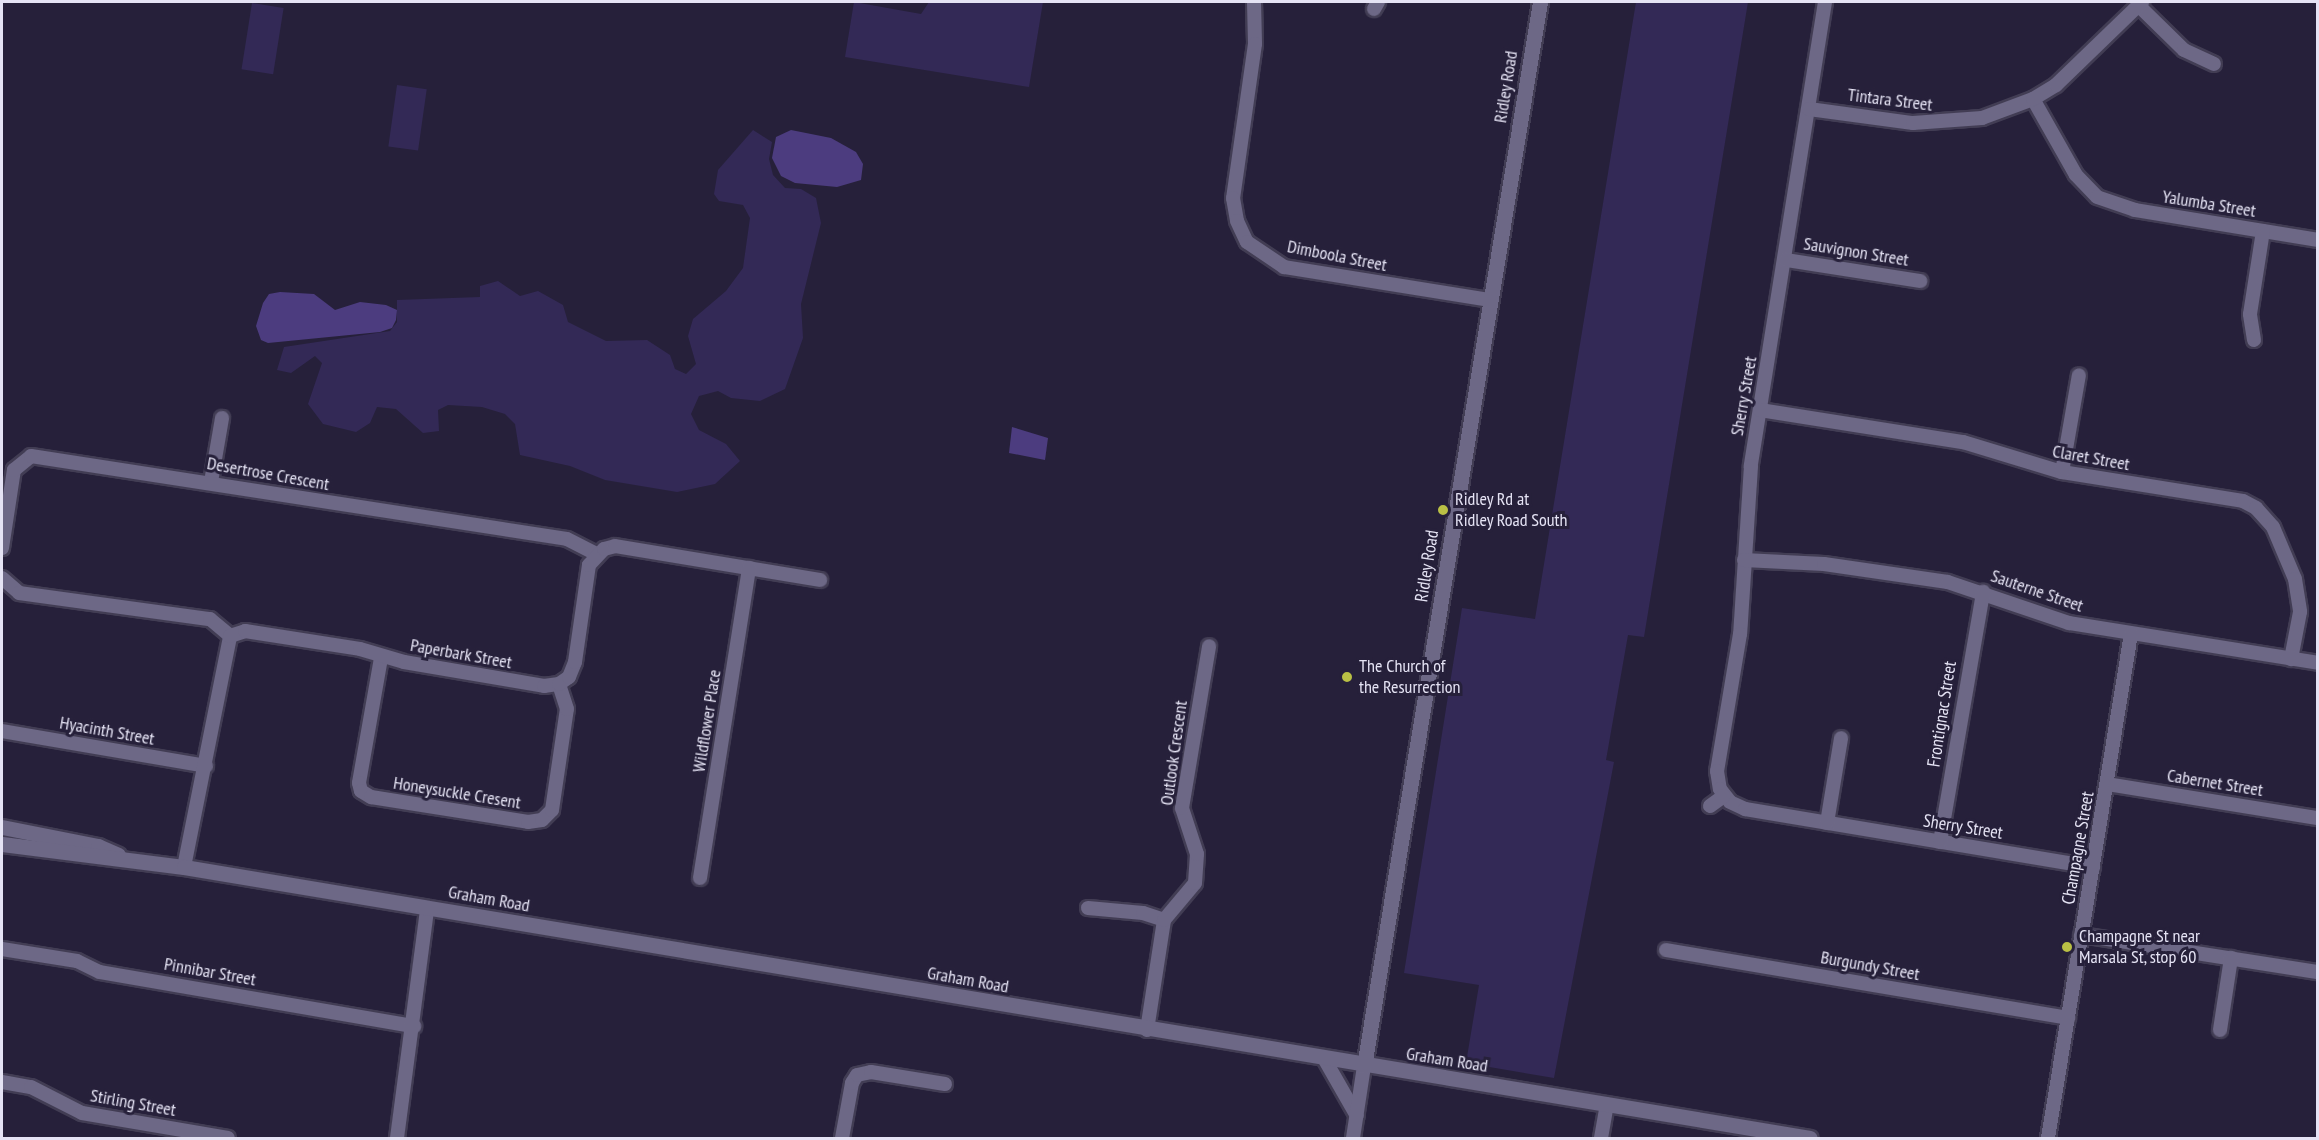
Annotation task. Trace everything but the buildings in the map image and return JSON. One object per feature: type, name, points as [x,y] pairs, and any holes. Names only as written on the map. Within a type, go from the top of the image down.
[{"type":"street","name":"Dimboola Street","points":[[1254,2],[1255,44],[1233,198],[1237,221],[1247,242],[1284,267],[1491,300]]},
{"type":"street","name":"Ridley Road","points":[[1364,1066],[1540,2]]},
{"type":"street","name":"Sherry Street","points":[[1825,2],[1747,501],[1737,659],[1717,771],[1724,796],[1745,809],[2093,867]]},
{"type":"street","name":"Tintara Street","points":[[1809,109],[1934,124],[1982,118],[2033,99],[2072,71],[2140,3]]},
{"type":"street","points":[[2140,3],[2184,50],[2214,64]]},
{"type":"street","name":"Yalumba Street","points":[[2033,99],[2094,202],[2318,240]]},
{"type":"street","points":[[2254,340],[2250,314],[2264,231]]},
{"type":"street","name":"Sauvignon Street","points":[[1786,260],[1920,281]]},
{"type":"street","points":[[2062,472],[2079,375]]},
{"type":"street","name":"Claret Street","points":[[1760,410],[1963,442],[2062,472],[2226,498],[2256,508],[2273,527],[2299,595],[2291,659]]},
{"type":"street","points":[[212,482],[222,418]]},
{"type":"street","name":"Desertrose Crescent","points":[[2,548],[14,470],[31,456],[212,482],[567,539],[596,554]]},
{"type":"street","points":[[559,684],[569,677],[575,662],[589,566],[596,554],[615,546],[820,580]]},
{"type":"street","name":"Sauterne Street","points":[[1744,560],[1852,567],[1948,582],[2069,623],[2318,663]]},
{"type":"street","name":"Wildflower Place","points":[[700,878],[749,568]]},
{"type":"street","points":[[3,586],[18,592],[89,605],[210,619],[230,636],[206,766],[184,867]]},
{"type":"street","name":"Frontignac Street","points":[[1940,842],[1976,616],[1983,592]]},
{"type":"street","name":"Paperbark Street","points":[[230,636],[245,632],[360,649],[381,657],[544,686],[559,684]]},
{"type":"street","name":"Champagne Street","points":[[2048,1138],[2131,634]]},
{"type":"street","name":"Outlook Crescent","points":[[1164,920],[1195,883],[1197,854],[1182,808],[1209,646]]},
{"type":"street","name":"Honeysuckle Cresent","points":[[381,657],[361,791],[370,797],[528,822],[542,820],[552,810],[567,709],[559,684]]},
{"type":"street","name":"Hyacinth Street","points":[[2,731],[206,766]]},
{"type":"street","points":[[1827,823],[1841,738]]},
{"type":"street","name":"Cabernet Street","points":[[2107,784],[2318,818]]},
{"type":"street","points":[[1710,806],[1724,796]]},
{"type":"street","name":"Graham Road","points":[[2,827],[98,846],[120,857]]},
{"type":"street","name":"Graham Road","points":[[2,844],[96,857],[120,857],[184,867],[1325,1060],[1810,1138]]},
{"type":"street","points":[[1088,908],[1143,913],[1164,920],[1147,1030]]},
{"type":"street","points":[[397,1138],[414,1026],[428,909]]},
{"type":"street","points":[[2081,935],[2318,972]]},
{"type":"street","name":"Pinnibar Street","points":[[2,949],[77,961],[100,972],[414,1026]]},
{"type":"street","name":"Burgundy Street","points":[[1666,950],[2068,1018]]},
{"type":"street","points":[[2220,1030],[2230,958]]},
{"type":"street","points":[[1325,1060],[1357,1116]]},
{"type":"street","points":[[1353,1138],[1364,1066]]},
{"type":"street","points":[[842,1138],[852,1083],[857,1075],[871,1072],[945,1084]]},
{"type":"street","name":"Stirling Street","points":[[2,1082],[31,1087],[82,1113],[228,1138]]},
{"type":"street","points":[[1601,1138],[1607,1105]]},
{"type":"shaded area","points":[[854,2],[921,14],[929,2],[1043,2],[1029,87],[845,57]]},
{"type":"shaded area","points":[[1636,2],[1748,2],[1644,637],[1628,635],[1606,760],[1614,762],[1554,1078],[1466,1063],[1479,985],[1404,973],[1462,608],[1535,619]]},
{"type":"shaded area","points":[[252,3],[284,8],[273,74],[242,69]]},
{"type":"shaded area","points":[[397,85],[427,89],[418,151],[388,146]]},
{"type":"shaded area","points":[[753,130],[772,142],[769,159],[773,175],[785,188],[801,189],[816,198],[821,223],[801,304],[803,338],[785,389],[760,401],[731,398],[718,391],[699,396],[691,414],[699,430],[726,444],[740,461],[715,484],[677,492],[605,480],[570,466],[520,455],[515,424],[505,414],[482,407],[448,405],[438,410],[439,431],[423,433],[396,409],[377,407],[370,423],[356,432],[323,424],[308,404],[322,363],[315,356],[291,373],[277,370],[284,347],[390,331],[397,322],[397,300],[480,297],[480,286],[498,281],[520,296],[538,291],[563,305],[568,322],[606,341],[647,340],[670,355],[675,369],[686,374],[696,364],[688,336],[693,319],[726,291],[743,268],[750,218],[743,205],[719,201],[714,194],[718,170]]},
{"type":"shaded area","points":[[791,130],[831,138],[856,152],[863,164],[861,180],[837,187],[795,183],[781,176],[772,158],[776,137]]},
{"type":"shaded area","points":[[280,292],[314,294],[335,310],[360,302],[386,305],[397,310],[396,320],[392,328],[380,332],[268,343],[261,340],[256,326],[263,303],[269,294]]},
{"type":"shaded area","points":[[1012,427],[1048,438],[1045,460],[1009,453]]},
{"type":"place","name":"Ridley Rd at Ridley Road South","points":[[1443,510]]},
{"type":"place","name":"The Church of the Resurrection","points":[[1347,677]]},
{"type":"place","name":"Champagne St near Marsala St, stop 60","points":[[2067,947]]}]
